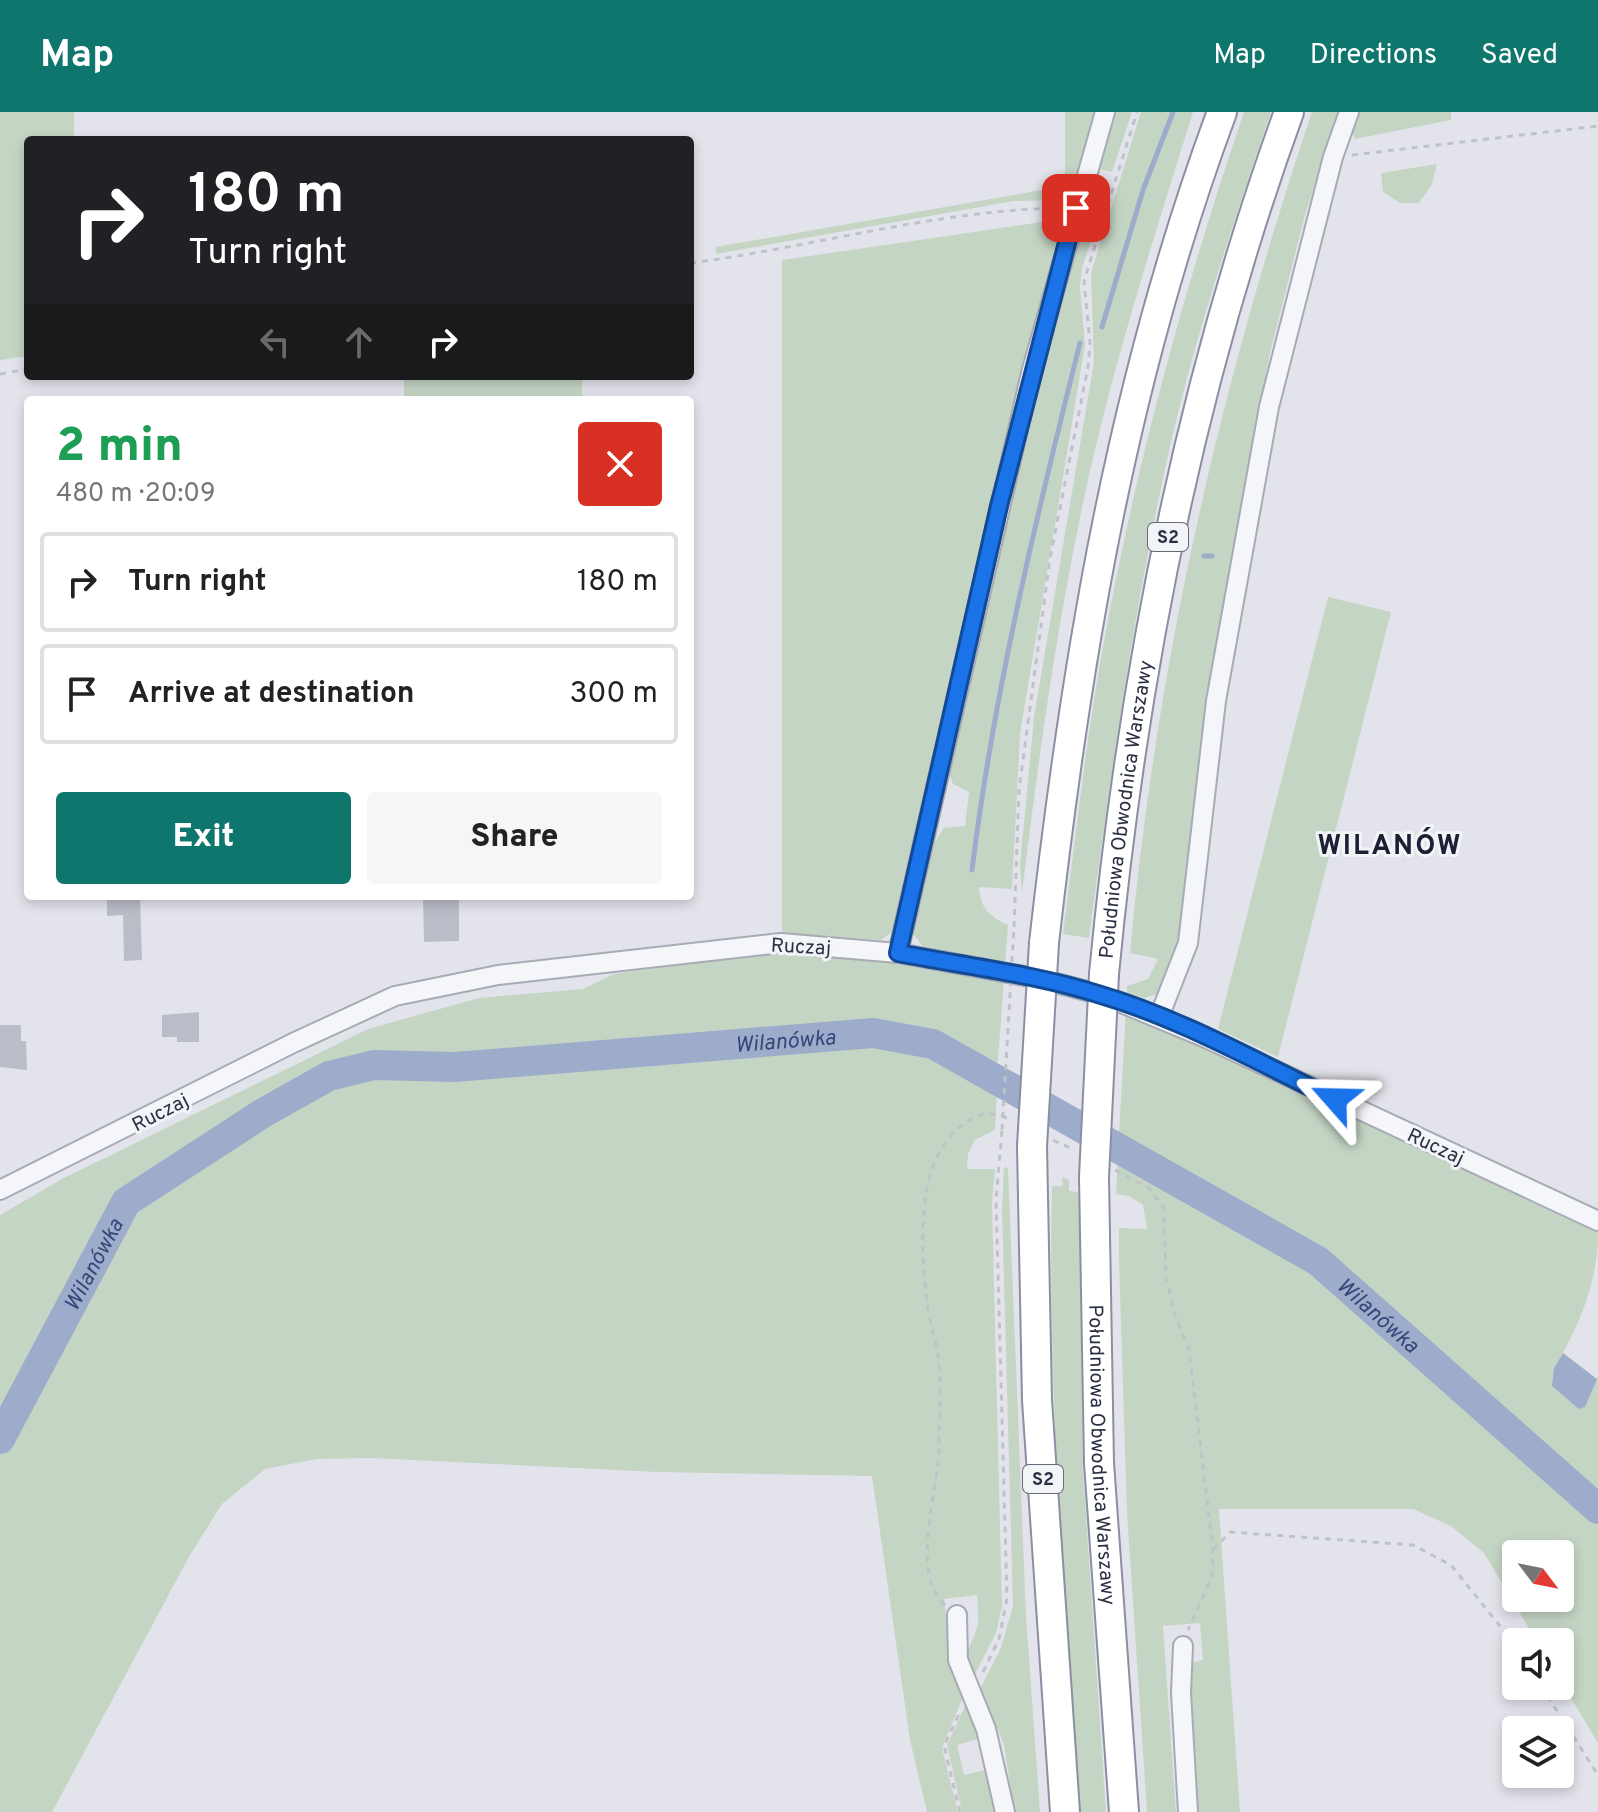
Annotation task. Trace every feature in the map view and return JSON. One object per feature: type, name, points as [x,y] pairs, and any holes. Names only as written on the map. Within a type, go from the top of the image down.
[{"type":"highway","name":"S2","points":[[1065,1812],[1037,1400],[1034,1136],[1044,943],[1068,744],[1104,527],[1128,421],[1204,160],[1222,112]]},
{"type":"highway","name":"Południowa Obwodnica Warszawy","points":[[1124,1812],[1099,1463],[1104,974],[1123,792],[1145,650],[1171,523],[1233,279],[1289,112]]},
{"type":"street","points":[[898,953],[1006,476],[1076,208],[1105,112]]},
{"type":"street","points":[[1159,1017],[1188,943],[1230,608],[1269,407],[1333,157],[1349,112]]},
{"type":"street","name":"Ruczaj","points":[[0,1190],[293,1043],[395,996],[432,986],[751,944],[898,953],[1041,979],[1102,995],[1159,1017],[1598,1221]]},
{"type":"street","points":[[957,1615],[958,1660],[995,1759],[1005,1812]]},
{"type":"street","points":[[1183,1646],[1181,1693],[1188,1812]]},
{"type":"path","points":[[960,1812],[944,1746],[999,1639],[1007,1598],[996,1200],[1014,927],[1019,790],[1050,558],[1088,367],[1084,281],[1137,112]]},
{"type":"path","points":[[1333,157],[1598,126]]},
{"type":"path","points":[[694,262],[774,252],[1001,209],[1076,208]]},
{"type":"path","points":[[0,374],[24,370]]},
{"type":"path","points":[[957,1615],[938,1599],[931,1583],[928,1526],[939,1452],[939,1362],[927,1302],[924,1208],[929,1177],[940,1148],[957,1129],[976,1115],[993,1111],[1034,1136],[1078,1152]]},
{"type":"path","points":[[1100,1171],[1149,1188],[1164,1208],[1166,1278],[1175,1315],[1189,1349],[1213,1550],[1212,1576],[1193,1615],[1183,1646]]},
{"type":"path","points":[[1213,1550],[1230,1532],[1413,1545],[1451,1565],[1502,1629]]},
{"type":"path","points":[[1550,1700],[1598,1775]]},
{"type":"green space","points":[[0,112],[74,112],[74,136],[24,136],[24,357],[0,360]]},
{"type":"green space","points":[[1065,112],[1094,112],[1068,200],[1014,201],[716,254],[716,247],[1053,188],[1065,176]]},
{"type":"green space","points":[[1111,112],[1132,112],[1112,172],[1096,168]]},
{"type":"green space","points":[[1141,112],[1193,112],[1150,249],[1088,480],[1050,685],[1022,893],[1020,865],[1034,717],[1094,362],[1091,273]]},
{"type":"green space","points":[[1244,112],[1271,112],[1204,317],[1171,442],[1135,627],[1089,938],[1063,934],[1095,692],[1129,519],[1181,314]]},
{"type":"green space","points":[[1312,112],[1338,112],[1305,215],[1270,353],[1215,654],[1181,937],[1165,983],[1157,994],[1144,998],[1127,994],[1127,986],[1148,979],[1158,959],[1130,953],[1156,739],[1175,633],[1196,527],[1248,318]]},
{"type":"green space","points":[[1357,112],[1451,112],[1451,120],[1355,139],[1352,133]]},
{"type":"green space","points":[[1437,164],[1432,184],[1419,203],[1400,203],[1383,192],[1381,173]]},
{"type":"green space","points":[[1097,181],[1108,185],[1082,269],[1080,287],[1085,345],[1020,734],[1012,889],[979,887],[981,901],[987,911],[1008,925],[1005,965],[925,949],[913,934],[913,927],[930,849],[944,828],[965,826],[969,792],[953,784],[948,771],[1018,456],[1091,185],[1095,186]]},
{"type":"green space","points":[[1048,221],[1058,236],[1058,244],[993,505],[897,923],[892,932],[881,940],[782,934],[782,260]]},
{"type":"green space","points":[[404,380],[582,380],[582,396],[404,396]]},
{"type":"green space","points":[[1328,597],[1391,612],[1278,1057],[1218,1029]]},
{"type":"green space","points":[[759,954],[894,960],[1004,980],[997,1073],[932,1037],[890,1027],[833,1027],[758,1036],[759,1050],[856,1041],[895,1044],[935,1056],[997,1089],[995,1130],[975,1140],[968,1154],[967,1169],[995,1169],[992,1203],[1002,1607],[996,1633],[974,1676],[967,1657],[978,1624],[977,1595],[944,1599],[950,1648],[965,1692],[942,1748],[958,1812],[927,1812],[910,1740],[872,1476],[657,1472],[371,1458],[317,1459],[265,1469],[222,1504],[190,1555],[52,1812],[0,1812],[0,1215],[64,1178],[368,1029],[479,998],[583,989],[614,974]]},
{"type":"green space","points":[[1126,1010],[1598,1233],[1591,1286],[1554,1368],[1585,1407],[1598,1376],[1598,1743],[1572,1700],[1574,1628],[1529,1628],[1519,1612],[1574,1612],[1574,1540],[1502,1540],[1502,1583],[1484,1553],[1451,1526],[1413,1509],[1219,1509],[1240,1812],[1195,1812],[1186,1693],[1194,1662],[1203,1660],[1200,1623],[1163,1626],[1176,1812],[1147,1812],[1127,1513],[1119,1228],[1147,1229],[1143,1205],[1129,1196],[1116,1194],[1118,1154],[1184,1191],[1186,1179],[1119,1135]]},
{"type":"green space","points":[[1004,1167],[1008,1168],[1026,1616],[1040,1812],[1014,1812],[1004,1744],[980,1689],[1001,1648],[1013,1606],[1002,1209]]},
{"type":"green space","points":[[1062,1177],[1069,1180],[1069,1191],[1079,1192],[1083,1471],[1106,1812],[1079,1812],[1068,1656],[1058,1499],[1051,1264],[1052,1186],[1063,1186]]},
{"type":"green space","points":[[968,1700],[981,1735],[978,1739],[957,1745],[964,1775],[988,1769],[998,1812],[962,1812],[947,1745]]},
{"type":"water","points":[[1563,1353],[1597,1379],[1585,1407],[1579,1409],[1552,1386],[1554,1368]]},
{"type":"building","points":[[107,900],[140,900],[142,960],[124,961],[123,915],[107,916]]},
{"type":"building","points":[[423,900],[459,900],[459,941],[424,942]]},
{"type":"building","points":[[199,1012],[199,1042],[177,1042],[177,1037],[162,1037],[162,1015]]},
{"type":"building","points":[[0,1025],[21,1025],[21,1041],[26,1041],[27,1070],[0,1067]]},
{"type":"waterway","points":[[1102,327],[1143,190],[1173,112]]},
{"type":"waterway","points":[[972,870],[1004,671],[1032,539],[1080,343]]},
{"type":"waterway","points":[[1204,556],[1212,556]]},
{"type":"waterway","name":"Wilanówka","points":[[0,1439],[126,1202],[263,1113],[329,1076],[374,1065],[455,1067],[873,1033],[933,1044],[1318,1261],[1598,1509]]},
{"type":"district","name":"WILANÓW","points":[[1390,844]]},
{"type":"route","points":[[1076,208],[999,506],[898,953],[1041,979],[1102,995],[1159,1017],[1335,1099]]}]
